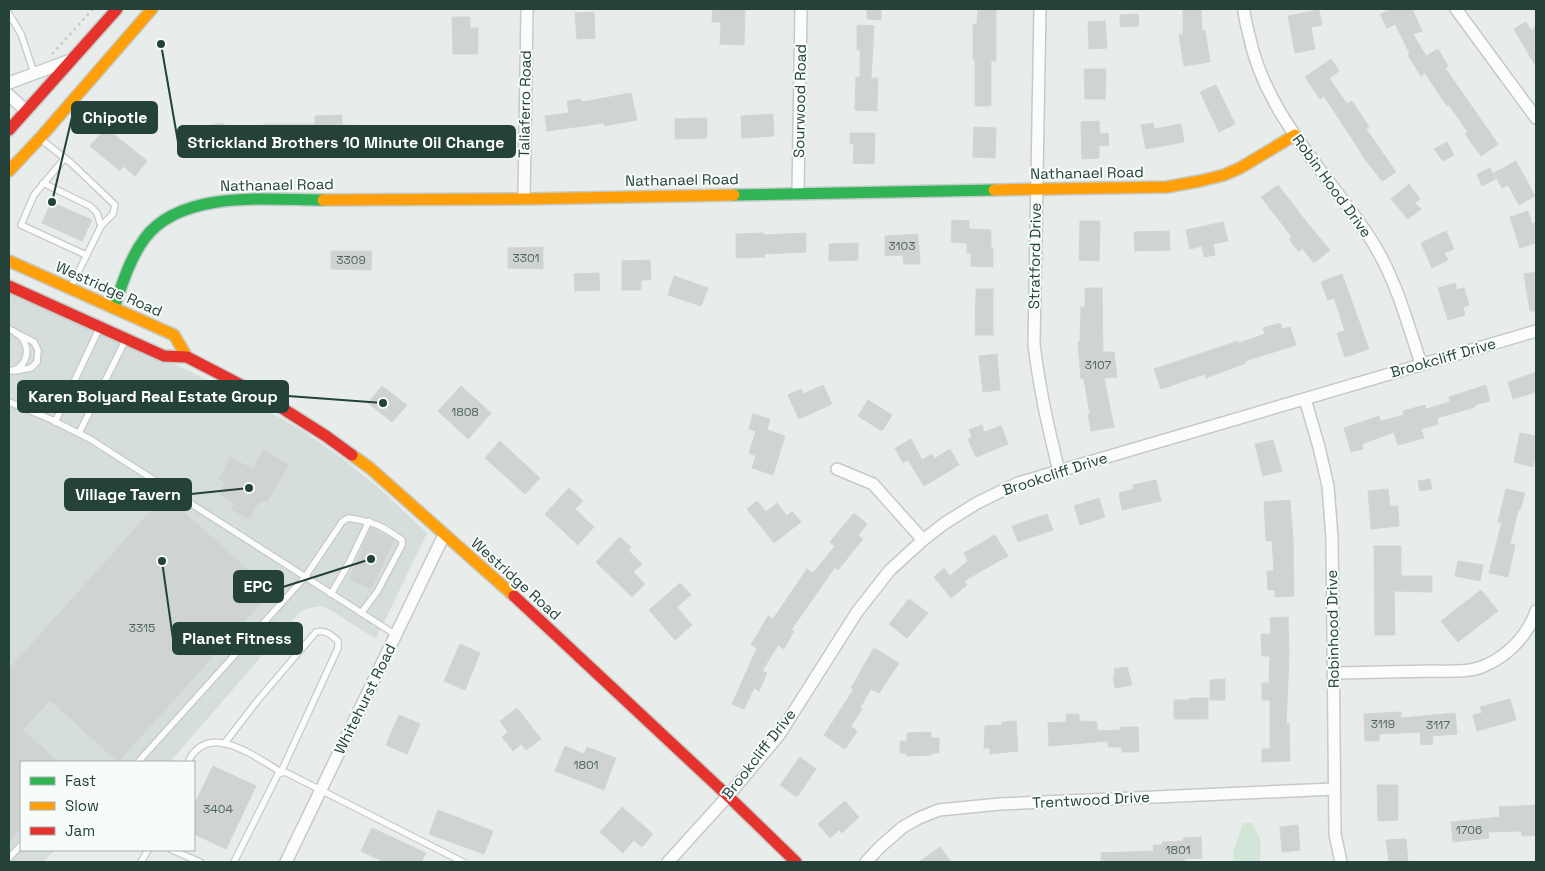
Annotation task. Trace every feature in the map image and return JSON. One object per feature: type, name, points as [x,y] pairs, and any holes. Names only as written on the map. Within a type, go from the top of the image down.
[{"type":"main road","points":[[9,130],[117,9]]},
{"type":"main road","points":[[9,171],[152,9]]},
{"type":"main road","name":"Nathanael Road","points":[[114,308],[122,284],[149,233],[178,212],[208,202],[237,200],[524,198],[1167,187],[1230,173],[1272,151],[1295,135]]},
{"type":"main road","name":"Westridge Road","points":[[9,260],[174,335],[187,357]]},
{"type":"main road","name":"Westridge Road","points":[[9,286],[164,356],[187,357],[266,398],[326,436],[370,468],[480,565],[728,796],[796,862]]},
{"type":"street","name":"Taliaferro Road","points":[[524,198],[527,9]]},
{"type":"street","name":"Sourwood Road","points":[[798,192],[801,9]]},
{"type":"street","name":"Stratford Drive","points":[[1040,9],[1034,344],[1037,376],[1046,422],[1059,470]]},
{"type":"street","name":"Robin Hood Drive","points":[[1244,9],[1252,52],[1260,75],[1295,135],[1371,239],[1402,304],[1421,364]]},
{"type":"street","points":[[1456,9],[1536,116]]},
{"type":"street","points":[[9,83],[70,60]]},
{"type":"street","points":[[9,95],[26,111]]},
{"type":"street","name":"Brookcliff Drive","points":[[668,862],[728,796],[778,735],[863,605],[890,570],[945,523],[977,503],[1018,483],[1059,470],[1536,331]]},
{"type":"street","name":"Robinhood Drive","points":[[1305,399],[1319,446],[1328,486],[1332,538],[1335,834],[1341,862]]},
{"type":"street","points":[[837,469],[873,484],[923,540]]},
{"type":"street","name":"Whitehurst Road","points":[[286,862],[444,535]]},
{"type":"street","points":[[1334,673],[1462,670],[1484,666],[1510,649],[1523,637],[1534,620],[1536,611]]},
{"type":"street","name":"Trentwood Drive","points":[[866,862],[880,846],[903,826],[939,810],[1000,804],[1334,789]]},
{"type":"lane","points":[[9,14],[21,34],[34,73]]},
{"type":"lane","points":[[40,138],[65,158],[115,205],[113,214],[101,226],[70,288]]},
{"type":"lane","points":[[65,158],[34,195],[21,225],[86,255]]},
{"type":"lane","points":[[43,183],[90,206],[97,214],[101,226]]},
{"type":"lane","points":[[55,422],[100,327]]},
{"type":"lane","points":[[9,329],[24,340],[26,350],[26,360],[22,366],[12,371]]},
{"type":"lane","points":[[12,371],[31,368],[37,362],[38,350],[34,342],[16,334]]},
{"type":"lane","points":[[79,434],[126,338]]},
{"type":"lane","points":[[9,402],[55,422],[96,443],[396,635]]},
{"type":"lane","points":[[139,761],[306,577],[342,522],[348,518],[369,521],[386,529],[402,540],[402,545],[377,592],[361,613]]},
{"type":"lane","points":[[331,594],[349,563],[369,521]]},
{"type":"lane","points":[[224,744],[316,632],[330,633],[338,641],[338,648],[282,772],[278,774],[234,862]]},
{"type":"lane","points":[[189,761],[192,755],[205,743],[218,742],[236,747],[462,862]]},
{"type":"lane","points":[[9,858],[20,846]]},
{"type":"lane","points":[[141,862],[147,851]]},
{"type":"lane","points":[[174,851],[200,862]]},
{"type":"shaded area","points":[[9,290],[150,352],[247,399],[303,431],[342,458],[380,489],[427,533],[376,639],[321,606],[305,609],[299,613],[171,761],[20,761],[20,851],[54,851],[43,862],[9,862]]},
{"type":"green space","points":[[1243,823],[1252,823],[1261,841],[1260,862],[1234,862],[1233,853]]},
{"type":"building","points":[[713,9],[745,9],[744,45],[720,44],[721,22],[712,22]]},
{"type":"building","points":[[867,9],[881,9],[881,20],[867,19]]},
{"type":"building","points":[[978,9],[996,9],[996,61],[991,61],[991,106],[975,106],[973,24],[977,24]]},
{"type":"building","points":[[1183,9],[1201,9],[1202,31],[1205,30],[1210,62],[1184,66],[1179,35],[1183,34]]},
{"type":"building","points":[[1393,9],[1412,9],[1422,31],[1413,34],[1426,56],[1438,49],[1448,66],[1445,68],[1498,144],[1481,156],[1465,134],[1468,132],[1449,105],[1447,106],[1425,73],[1421,76],[1408,55],[1410,54],[1395,24],[1387,28],[1380,14]]},
{"type":"building","points":[[1319,10],[1322,25],[1311,27],[1315,49],[1295,53],[1288,16]]},
{"type":"building","points":[[594,12],[595,38],[577,39],[575,13]]},
{"type":"building","points":[[1138,14],[1139,26],[1120,27],[1120,15]]},
{"type":"building","points":[[452,17],[470,17],[470,28],[478,28],[478,54],[453,54]]},
{"type":"building","points":[[1105,21],[1107,48],[1089,49],[1088,22]]},
{"type":"building","points":[[1526,22],[1531,30],[1536,26],[1536,67],[1514,29]]},
{"type":"building","points":[[857,25],[874,26],[871,78],[878,78],[877,111],[855,110],[856,77],[860,77],[860,50],[857,50]]},
{"type":"building","points":[[1331,59],[1339,71],[1329,78],[1347,104],[1352,101],[1369,127],[1366,129],[1396,172],[1382,181],[1361,154],[1324,96],[1320,99],[1305,77]]},
{"type":"building","points":[[1084,69],[1106,69],[1105,99],[1085,99]]},
{"type":"building","points":[[1216,85],[1235,124],[1219,132],[1200,92]]},
{"type":"building","points":[[631,93],[637,120],[604,126],[604,123],[547,131],[545,116],[569,113],[567,101],[581,99],[582,102]]},
{"type":"building","points":[[773,114],[774,136],[742,138],[741,116]]},
{"type":"building","points":[[342,115],[342,125],[353,125],[353,147],[332,147],[332,145],[265,146],[264,124],[315,124],[315,116]]},
{"type":"building","points":[[707,118],[707,138],[675,139],[675,119]]},
{"type":"building","points":[[1099,121],[1100,134],[1108,133],[1109,145],[1099,146],[1099,158],[1082,159],[1081,122]]},
{"type":"building","points":[[223,123],[224,126],[231,125],[235,143],[228,146],[209,148],[205,126]]},
{"type":"building","points":[[1153,123],[1154,129],[1181,124],[1184,142],[1146,149],[1141,125]]},
{"type":"building","points":[[374,126],[409,126],[409,131],[462,131],[462,127],[495,126],[495,153],[423,152],[423,143],[374,144]]},
{"type":"building","points":[[974,127],[996,128],[995,158],[973,157]]},
{"type":"building","points":[[106,128],[147,161],[135,176],[123,166],[120,171],[90,146]]},
{"type":"building","points":[[850,133],[875,133],[874,164],[853,163],[854,144],[850,144]]},
{"type":"building","points":[[1447,142],[1454,155],[1443,161],[1434,149]]},
{"type":"building","points":[[1516,161],[1535,196],[1519,205],[1508,185],[1502,188],[1494,173]]},
{"type":"building","points":[[1490,168],[1496,179],[1482,186],[1477,174]]},
{"type":"building","points":[[1409,184],[1420,199],[1415,203],[1421,209],[1408,219],[1391,199]]},
{"type":"building","points":[[1278,185],[1330,250],[1314,263],[1302,248],[1299,252],[1289,239],[1292,237],[1261,197]]},
{"type":"building","points":[[51,202],[92,220],[82,241],[42,223]]},
{"type":"building","points":[[1528,211],[1532,224],[1536,222],[1536,243],[1520,248],[1510,217]]},
{"type":"building","points":[[952,220],[969,221],[969,229],[991,230],[993,267],[971,266],[971,253],[967,253],[967,243],[951,242]]},
{"type":"building","points":[[1080,221],[1100,221],[1099,261],[1079,260]]},
{"type":"building","points":[[1223,222],[1228,241],[1213,244],[1215,255],[1204,257],[1202,246],[1190,249],[1186,230]]},
{"type":"building","points":[[1169,231],[1170,250],[1135,251],[1134,232]]},
{"type":"building","points":[[1446,231],[1454,249],[1444,253],[1448,260],[1432,268],[1421,243]]},
{"type":"building","points":[[764,233],[764,235],[806,233],[806,252],[764,254],[765,257],[736,258],[736,234]]},
{"type":"building","points":[[918,234],[920,264],[904,264],[903,255],[885,256],[885,236]]},
{"type":"building","points":[[858,243],[858,260],[829,261],[829,244]]},
{"type":"building","points":[[543,247],[543,269],[508,268],[508,248]]},
{"type":"building","points":[[331,251],[372,251],[371,270],[331,269]]},
{"type":"building","points":[[650,260],[651,280],[641,280],[641,290],[622,290],[622,261]]},
{"type":"building","points":[[1536,272],[1536,311],[1530,311],[1524,274]]},
{"type":"building","points":[[599,273],[600,290],[575,291],[574,274]]},
{"type":"building","points":[[1342,274],[1369,349],[1345,357],[1337,333],[1345,331],[1334,298],[1328,300],[1321,282]]},
{"type":"building","points":[[674,276],[708,288],[701,306],[668,295]]},
{"type":"building","points":[[1455,283],[1457,290],[1464,288],[1469,305],[1463,307],[1465,315],[1448,320],[1438,288]]},
{"type":"building","points":[[1085,288],[1102,288],[1103,352],[1114,352],[1117,377],[1104,378],[1114,427],[1091,431],[1084,379],[1081,379],[1078,342],[1080,342],[1081,307],[1085,307]]},
{"type":"building","points":[[976,289],[993,289],[993,335],[975,335]]},
{"type":"building","points":[[1280,323],[1282,329],[1290,327],[1296,345],[1245,361],[1246,363],[1206,378],[1205,374],[1161,389],[1154,369],[1265,334],[1263,328]]},
{"type":"building","points":[[997,354],[1000,390],[983,392],[979,356]]},
{"type":"building","points":[[1536,372],[1536,392],[1513,399],[1508,382]]},
{"type":"building","points":[[823,385],[832,404],[799,419],[788,395],[801,389],[803,394]]},
{"type":"building","points":[[1486,385],[1490,401],[1437,418],[1438,424],[1421,429],[1424,438],[1398,445],[1394,432],[1362,444],[1363,449],[1351,452],[1344,428],[1379,416],[1381,421],[1404,415],[1403,411],[1425,405],[1426,409],[1450,402],[1449,397]]},
{"type":"building","points":[[382,386],[407,405],[392,422],[368,403]]},
{"type":"building","points":[[461,386],[491,413],[468,439],[438,411]]},
{"type":"building","points":[[868,400],[892,415],[882,431],[858,416]]},
{"type":"building","points":[[753,414],[770,419],[767,430],[785,436],[773,475],[752,468],[756,456],[749,453],[756,431],[749,429]]},
{"type":"building","points":[[982,425],[984,432],[1001,426],[1008,444],[976,457],[968,439],[972,437],[969,430]]},
{"type":"building","points":[[1520,433],[1536,436],[1536,453],[1533,467],[1514,462]]},
{"type":"building","points":[[911,439],[922,460],[932,454],[934,459],[950,449],[959,465],[924,486],[908,460],[903,463],[895,448]]},
{"type":"building","points":[[1273,440],[1282,471],[1263,476],[1255,444]]},
{"type":"building","points":[[500,441],[540,478],[525,494],[485,458]]},
{"type":"building","points":[[263,450],[289,465],[267,502],[263,500],[259,502],[249,519],[231,509],[234,503],[219,494],[226,482],[219,479],[230,457],[253,469]]},
{"type":"building","points":[[1430,479],[1432,489],[1420,491],[1418,481]]},
{"type":"building","points":[[1156,480],[1161,501],[1122,510],[1119,493],[1134,489],[1133,485]]},
{"type":"building","points":[[569,488],[583,501],[575,509],[594,527],[578,545],[545,514]]},
{"type":"building","points":[[1388,489],[1390,506],[1398,506],[1399,526],[1371,529],[1368,491]]},
{"type":"building","points":[[1506,489],[1525,493],[1520,510],[1518,510],[1510,544],[1515,545],[1508,577],[1489,573],[1502,522],[1498,522]]},
{"type":"building","points":[[165,495],[272,591],[119,761],[50,700],[23,730],[57,761],[20,761],[20,829],[9,842],[9,669]]},
{"type":"building","points":[[1099,498],[1105,517],[1080,525],[1074,506]]},
{"type":"building","points":[[1290,500],[1294,596],[1275,597],[1275,590],[1268,590],[1267,571],[1274,571],[1272,541],[1266,541],[1264,502]]},
{"type":"building","points":[[757,501],[766,512],[777,503],[787,516],[792,511],[801,522],[774,543],[747,509]]},
{"type":"building","points":[[854,513],[867,524],[858,535],[863,539],[838,570],[835,567],[791,630],[794,631],[784,649],[778,645],[762,671],[767,673],[759,691],[754,688],[744,709],[732,704],[757,648],[751,645],[768,616],[773,619],[807,569],[813,573],[835,546],[830,542]]},
{"type":"building","points":[[1047,514],[1053,530],[1018,542],[1012,526]]},
{"type":"building","points":[[371,528],[394,540],[371,589],[349,579]]},
{"type":"building","points":[[995,535],[1008,556],[964,581],[967,585],[951,598],[934,577],[944,568],[950,576],[968,561],[964,553]]},
{"type":"building","points":[[620,537],[631,547],[628,550],[642,564],[633,572],[645,584],[632,597],[596,562]]},
{"type":"building","points":[[1374,546],[1401,546],[1401,576],[1432,576],[1432,592],[1394,591],[1395,635],[1375,635]]},
{"type":"building","points":[[1458,561],[1483,565],[1480,581],[1455,576]]},
{"type":"building","points":[[680,583],[691,595],[677,607],[692,625],[675,640],[649,610]]},
{"type":"building","points":[[1481,590],[1498,611],[1458,642],[1441,621]]},
{"type":"building","points":[[909,599],[928,613],[907,638],[889,624]]},
{"type":"building","points":[[1288,617],[1289,656],[1286,724],[1289,723],[1290,761],[1262,762],[1262,749],[1270,749],[1270,700],[1262,700],[1262,683],[1269,683],[1270,656],[1262,656],[1261,634],[1271,634],[1270,618]]},
{"type":"building","points":[[460,644],[480,653],[465,690],[444,681]]},
{"type":"building","points":[[874,648],[899,663],[879,693],[871,689],[860,708],[862,709],[851,726],[857,731],[845,749],[824,735],[854,689],[851,688]]},
{"type":"building","points":[[1127,667],[1132,685],[1115,688],[1114,669]]},
{"type":"building","points":[[1225,679],[1225,700],[1210,700],[1210,680]]},
{"type":"building","points":[[1189,698],[1208,698],[1208,719],[1174,719],[1174,700],[1189,700]]},
{"type":"building","points":[[1510,699],[1516,720],[1477,731],[1473,715],[1482,713],[1480,707]]},
{"type":"building","points":[[517,708],[541,739],[526,750],[521,744],[513,751],[502,737],[508,732],[500,721]]},
{"type":"building","points":[[1401,712],[1401,718],[1455,713],[1457,734],[1432,736],[1433,744],[1421,745],[1420,732],[1379,734],[1379,741],[1365,741],[1364,714]]},
{"type":"building","points":[[1066,714],[1079,714],[1079,721],[1097,722],[1097,731],[1121,730],[1121,727],[1138,727],[1139,752],[1122,752],[1122,747],[1108,747],[1108,741],[1049,746],[1048,723],[1066,722]]},
{"type":"building","points":[[399,715],[420,724],[407,754],[386,745]]},
{"type":"building","points":[[1016,721],[1018,751],[990,754],[990,748],[984,748],[985,726],[1002,725],[1002,722]]},
{"type":"building","points":[[931,732],[931,738],[939,738],[939,753],[907,756],[907,753],[900,753],[900,741],[907,741],[907,733]]},
{"type":"building","points":[[565,746],[584,754],[587,747],[616,758],[604,790],[555,771]]},
{"type":"building","points":[[800,757],[816,769],[797,797],[780,785]]},
{"type":"building","points":[[213,766],[256,786],[226,849],[195,834],[195,803]]},
{"type":"building","points":[[1377,785],[1398,785],[1398,820],[1378,821]]},
{"type":"building","points":[[845,801],[859,817],[842,833],[839,830],[830,838],[818,824]]},
{"type":"building","points":[[1536,805],[1536,835],[1522,836],[1521,831],[1488,832],[1489,838],[1453,842],[1451,822],[1500,817],[1499,807]]},
{"type":"building","points":[[622,807],[653,834],[642,847],[634,840],[623,853],[600,832]]},
{"type":"building","points":[[438,810],[493,831],[484,854],[429,834]]},
{"type":"building","points":[[1298,825],[1300,850],[1282,852],[1280,827]]},
{"type":"building","points":[[372,828],[426,853],[421,862],[384,862],[361,851]]},
{"type":"building","points":[[1201,837],[1202,858],[1184,859],[1185,862],[1101,862],[1101,853],[1154,851],[1153,845],[1162,845],[1162,842],[1183,841],[1183,838]]},
{"type":"building","points":[[1406,839],[1408,862],[1389,862],[1386,840]]},
{"type":"building","points":[[940,847],[951,862],[919,862]]},
{"type":"traffic: fast","points":[[734,195],[994,190]]},
{"type":"traffic: fast","points":[[114,308],[123,281],[145,238],[161,222],[181,211],[204,204],[253,199],[323,200]]},
{"type":"traffic: slow","points":[[9,171],[152,9]]},
{"type":"traffic: slow","points":[[994,190],[1167,187],[1200,181],[1224,175],[1240,168],[1295,135]]},
{"type":"traffic: slow","points":[[323,200],[734,195]]},
{"type":"traffic: slow","points":[[9,261],[174,335],[187,357]]},
{"type":"traffic: slow","points":[[352,455],[370,468],[514,596]]},
{"type":"traffic: jam","points":[[9,130],[117,9]]},
{"type":"traffic: jam","points":[[9,286],[164,356],[187,357],[266,398],[352,455]]},
{"type":"traffic: jam","points":[[514,596],[796,862]]},
{"type":"place","name":"Strickland Brothers 10 Minute Oil Change","points":[[161,44]]},
{"type":"place","name":"Chipotle","points":[[52,202]]},
{"type":"place","name":"Karen Bolyard Real Estate Group","points":[[383,403]]},
{"type":"place","name":"Village Tavern","points":[[249,488]]},
{"type":"place","name":"EPC","points":[[371,559]]},
{"type":"place","name":"Planet Fitness","points":[[162,561]]}]
